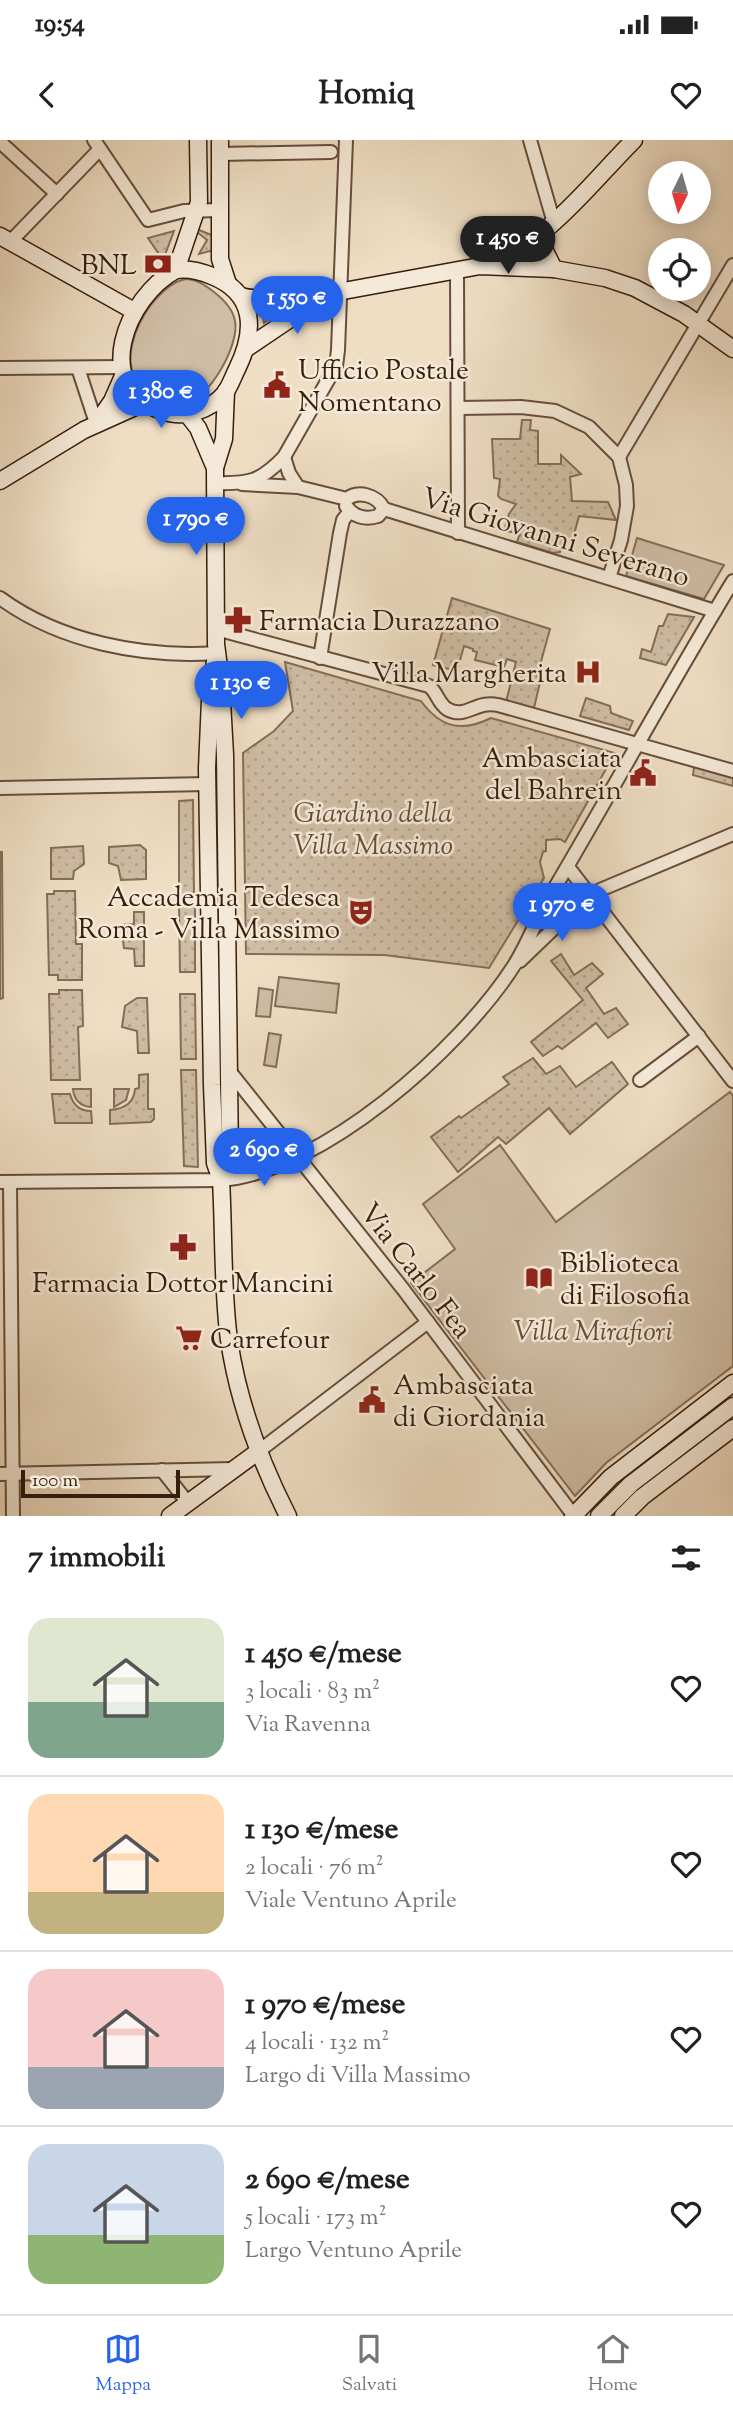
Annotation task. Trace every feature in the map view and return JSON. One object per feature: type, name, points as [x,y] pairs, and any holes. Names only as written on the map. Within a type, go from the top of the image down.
[{"type":"street","points":[[90,427],[112,401],[122,372],[124,342],[134,311],[154,286],[176,270],[199,200],[198,140]]},
{"type":"street","points":[[242,484],[264,475],[284,457],[335,366],[338,351],[334,292],[346,140]]},
{"type":"street","points":[[530,140],[549,228],[545,251],[554,269]]},
{"type":"street","points":[[176,270],[191,270],[257,299],[334,292],[480,266],[520,249],[549,228],[634,140]]},
{"type":"street","points":[[0,142],[57,194]]},
{"type":"street","points":[[134,311],[5,239],[57,194],[97,144],[148,220],[196,210],[220,210]]},
{"type":"street","points":[[122,372],[130,390],[144,403],[170,414],[187,414],[208,406],[226,391],[247,348],[248,318],[220,259],[220,147],[331,152]]},
{"type":"street","points":[[520,249],[554,269]]},
{"type":"street","points":[[619,457],[733,265]]},
{"type":"street","points":[[480,266],[554,269],[598,276],[627,285],[699,323],[733,349]]},
{"type":"street","points":[[457,271],[458,533]]},
{"type":"street","points":[[247,348],[334,292]]},
{"type":"street","points":[[0,368],[78,368],[122,372]]},
{"type":"street","points":[[78,368],[90,427]]},
{"type":"street","points":[[221,1180],[229,1162],[228,1068],[209,901],[208,785],[209,707],[216,653],[215,476],[225,433],[226,391]]},
{"type":"street","points":[[0,481],[90,427],[144,403]]},
{"type":"street","points":[[458,408],[533,408],[555,411],[589,427],[619,457],[626,485],[627,506],[621,540],[609,578]]},
{"type":"street","points":[[187,414],[198,428],[215,476]]},
{"type":"street","points":[[284,457],[289,473],[298,487]]},
{"type":"street","name":"Via Giovanni Severano","points":[[215,476],[242,484],[298,487],[348,505],[363,517],[375,518],[384,509]]},
{"type":"street","name":"Via Giovanni Severano","points":[[348,505],[355,494],[368,496],[378,500],[384,509],[715,611]]},
{"type":"street","points":[[320,658],[340,533],[348,505]]},
{"type":"street","points":[[514,966],[546,904],[733,581]]},
{"type":"street","points":[[0,598],[36,619],[93,640],[162,653],[216,653]]},
{"type":"street","points":[[216,629],[429,686],[442,704],[455,712],[465,712],[482,704],[492,704],[733,771]]},
{"type":"street","points":[[216,653],[221,683],[224,748],[226,910],[219,984],[215,1163],[221,1180],[229,1341],[240,1391],[259,1451],[288,1516]]},
{"type":"street","points":[[0,788],[208,785]]},
{"type":"street","points":[[13,1516],[7,1474],[5,1182],[221,1180],[247,1176],[297,1156],[363,1117],[406,1084],[457,1037],[514,966],[591,895],[733,834]]},
{"type":"street","points":[[568,867],[733,1081]]},
{"type":"street","points":[[209,901],[226,910]]},
{"type":"street","points":[[640,1080],[699,1036]]},
{"type":"street","name":"Via Carlo Fea","points":[[228,1068],[428,1322],[573,1516]]},
{"type":"street","points":[[170,1516],[428,1322]]},
{"type":"street","points":[[573,1516],[611,1477],[733,1383]]},
{"type":"street","points":[[599,1516],[631,1484],[733,1406]]},
{"type":"street","points":[[623,1516],[642,1497],[733,1428]]},
{"type":"street","points":[[7,1474],[233,1469]]},
{"type":"street","points":[[162,1470],[188,1503]]},
{"type":"green space","points":[[199,230],[214,236],[214,250],[199,254],[207,240],[197,232]]},
{"type":"green space","points":[[174,231],[163,260],[148,238]]},
{"type":"green space","points":[[185,279],[204,285],[224,301],[234,317],[235,331],[228,356],[213,382],[194,400],[181,403],[154,395],[139,385],[132,370],[131,352],[135,333],[144,315],[170,286]]},
{"type":"green space","points":[[294,299],[264,323],[261,305]]},
{"type":"green space","points":[[522,420],[531,420],[530,430],[538,431],[538,464],[561,464],[561,455],[581,474],[570,477],[572,501],[608,502],[616,520],[579,516],[572,542],[564,540],[560,552],[553,553],[517,542],[520,533],[504,531],[509,514],[516,504],[498,496],[500,479],[494,478],[492,439],[520,439]]},
{"type":"green space","points":[[637,538],[724,565],[704,599],[626,576]]},
{"type":"green space","points":[[452,598],[550,629],[537,676],[541,678],[534,708],[506,702],[516,662],[507,659],[504,667],[475,660],[477,652],[464,646],[457,671],[433,665]]},
{"type":"green space","points":[[668,614],[694,617],[666,665],[640,658],[642,649],[651,652],[659,626],[663,626]]},
{"type":"green space","name":"Giardino della Villa Massimo","points":[[285,662],[421,701],[436,717],[452,725],[470,725],[491,718],[615,753],[565,842],[560,839],[546,840],[546,851],[543,852],[540,862],[544,878],[489,968],[384,955],[246,954],[243,753],[274,731],[293,711]]},
{"type":"green space","points":[[586,698],[610,706],[611,713],[633,721],[629,730],[580,716]]},
{"type":"green space","points":[[694,767],[733,777],[733,786],[693,775]]},
{"type":"green space","points":[[214,771],[218,771],[219,887],[215,887]]},
{"type":"green space","points":[[193,800],[194,896],[179,896],[179,801]]},
{"type":"green space","points":[[140,845],[146,850],[146,879],[121,880],[118,866],[109,863],[109,847]]},
{"type":"green space","points":[[83,846],[84,864],[74,871],[73,879],[51,879],[51,848]]},
{"type":"green space","points":[[0,852],[3,998],[0,999]]},
{"type":"green space","points":[[54,891],[75,891],[76,944],[82,944],[82,980],[58,980],[58,975],[49,975],[47,894],[54,894]]},
{"type":"green space","points":[[179,904],[195,904],[195,972],[180,972]]},
{"type":"green space","points":[[134,912],[144,912],[144,966],[135,966],[134,949],[124,948],[121,925],[134,924]]},
{"type":"green space","points":[[561,954],[574,975],[592,963],[603,974],[586,988],[604,1014],[616,1008],[628,1024],[608,1038],[596,1023],[562,1049],[558,1046],[543,1056],[531,1042],[583,1000],[551,961]]},
{"type":"green space","points":[[279,977],[339,984],[336,1013],[275,1006]]},
{"type":"green space","points":[[259,988],[273,990],[270,1017],[256,1016]]},
{"type":"green space","points":[[59,990],[82,990],[83,1026],[78,1027],[80,1080],[51,1080],[49,994],[59,994]]},
{"type":"green space","points":[[180,994],[195,994],[196,1059],[181,1059]]},
{"type":"green space","points":[[137,998],[147,998],[149,1053],[138,1053],[137,1031],[122,1027],[125,1006]]},
{"type":"green space","points":[[269,1033],[281,1035],[276,1067],[264,1065]]},
{"type":"green space","points":[[533,1058],[546,1074],[560,1066],[576,1087],[612,1062],[628,1084],[570,1134],[549,1108],[506,1144],[498,1137],[458,1172],[431,1137],[509,1084],[503,1077]]},
{"type":"green space","points":[[181,1070],[196,1070],[198,1167],[184,1166]]},
{"type":"green space","points":[[148,1074],[148,1109],[154,1109],[154,1119],[151,1122],[110,1124],[110,1110],[130,1102],[135,1089],[139,1088],[139,1075]]},
{"type":"green space","points":[[73,1089],[91,1089],[91,1107],[78,1102]]},
{"type":"green space","points":[[114,1089],[129,1089],[126,1100],[114,1107]]},
{"type":"green space","name":"Villa Mirafiori","points":[[730,1092],[733,1096],[733,1366],[606,1463],[575,1496],[411,1283],[455,1249],[423,1204],[500,1145],[556,1222]]},
{"type":"green space","points":[[52,1094],[70,1094],[78,1107],[91,1111],[92,1123],[55,1123]]},
{"type":"place","name":"BNL","points":[[158,264]]},
{"type":"place","name":"Ufficio Postale Nomentano","points":[[277,385]]},
{"type":"place","name":"Farmacia Durazzano","points":[[238,620]]},
{"type":"place","name":"Villa Margherita","points":[[588,672]]},
{"type":"place","name":"Ambasciata del Bahrein","points":[[643,773]]},
{"type":"place","name":"Accademia Tedesca Roma - Villa Massimo","points":[[361,912]]},
{"type":"place","name":"Farmacia Dottor Mancini","points":[[183,1247]]},
{"type":"place","name":"Biblioteca di Filosofia","points":[[539,1278]]},
{"type":"place","name":"Carrefour","points":[[189,1338]]},
{"type":"place","name":"Ambasciata di Giordania","points":[[372,1400]]}]
